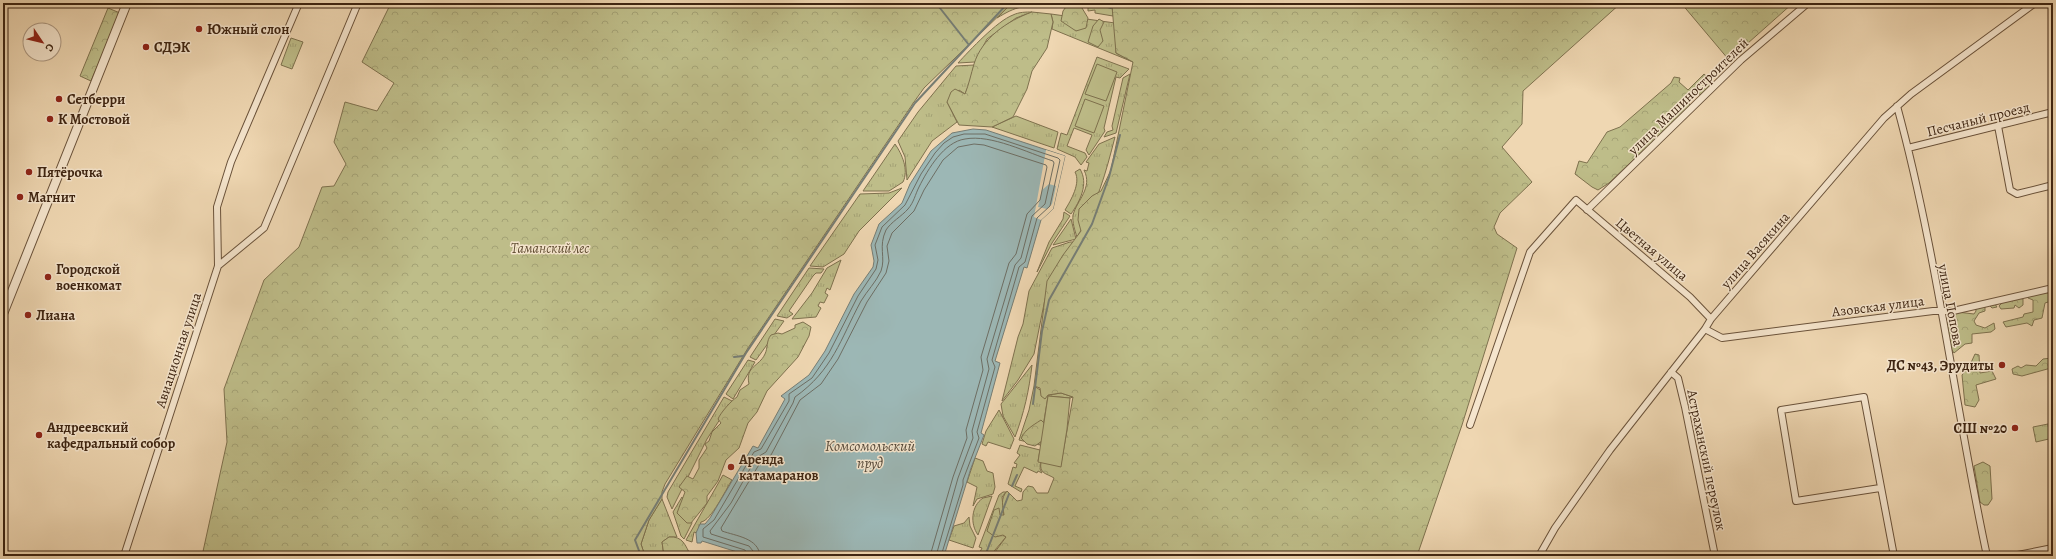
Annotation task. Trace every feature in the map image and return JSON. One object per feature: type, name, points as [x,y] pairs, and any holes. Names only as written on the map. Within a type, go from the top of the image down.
[{"type":"street","points":[[3,314],[127,3]]},
{"type":"street","name":"Авиационная улица","points":[[124,556],[218,266],[217,207],[231,162],[298,3]]},
{"type":"street","points":[[218,266],[264,228],[358,3]]},
{"type":"street","name":"улица Машиностроителей","points":[[1587,210],[1741,60],[1808,3]]},
{"type":"street","name":"улица Васякина","points":[[1539,556],[1555,528],[1610,450],[1705,329],[1711,319],[1884,118],[1911,94],[2035,3]]},
{"type":"street","name":"улица Попова","points":[[1896,106],[1908,148],[1941,312],[1987,556]]},
{"type":"street","name":"Песчаный проезд","points":[[1908,148],[2053,112]]},
{"type":"street","points":[[1998,126],[2010,190],[2017,194],[2053,185]]},
{"type":"street","name":"Цветная улица","points":[[1470,425],[1530,252],[1576,200],[1690,296],[1711,319]]},
{"type":"street","name":"Азовская улица","points":[[1705,329],[1722,338],[1933,311],[1941,312],[1997,302],[2053,288]]},
{"type":"street","name":"Астраханский переулок","points":[[1671,372],[1678,378],[1685,407],[1715,556]]},
{"type":"street","points":[[1880,488],[1796,501],[1781,410],[1864,397],[1894,556]]},
{"type":"street","points":[[2018,556],[2053,549]]},
{"type":"green space","name":"Таманский лес","points":[[391,3],[1012,3],[924,88],[748,348],[665,484],[662,492],[662,499],[649,520],[641,544],[645,556],[202,556],[227,442],[224,389],[264,280],[299,247],[322,187],[334,186],[346,164],[334,142],[345,102],[377,111],[394,83],[362,62]]},
{"type":"green space","points":[[1012,3],[1047,3],[1047,7],[1020,7],[997,18]]},
{"type":"green space","points":[[1081,3],[1082,8],[1088,18],[1086,28],[1076,31],[1061,21],[1063,11],[1068,4]]},
{"type":"green space","points":[[1088,3],[1106,3],[1112,5],[1113,16],[1095,13],[1095,10],[1088,11]]},
{"type":"green space","points":[[1106,3],[1621,3],[1523,91],[1522,124],[1502,147],[1532,182],[1500,213],[1494,227],[1497,234],[1517,248],[1462,425],[1417,556],[992,556],[1006,537],[1003,535],[995,537],[987,531],[994,510],[999,508],[1000,515],[1004,515],[1003,497],[1007,491],[1017,501],[1022,500],[1023,492],[1028,486],[1033,487],[1037,493],[1048,493],[1054,478],[1042,471],[1041,462],[1051,461],[1059,467],[1061,464],[1073,397],[1061,393],[1048,395],[1045,399],[1041,396],[1040,388],[1034,386],[1047,281],[1063,255],[1081,231],[1078,220],[1079,209],[1092,196],[1101,191],[1111,170],[1133,62],[1116,53],[1112,6]]},
{"type":"green space","points":[[1681,3],[1793,3],[1729,60]]},
{"type":"green space","points":[[108,8],[120,13],[91,81],[80,76]]},
{"type":"green space","points":[[1032,12],[1016,18],[987,39],[975,62],[958,63],[999,23],[1015,14]]},
{"type":"green space","points":[[1032,12],[1051,14],[1053,22],[1047,48],[1032,71],[1027,89],[1013,117],[992,127],[959,125],[947,102],[951,92],[955,89],[965,94],[974,64],[989,38],[1014,20]]},
{"type":"green space","points":[[1051,14],[1115,23],[1116,53],[1133,62],[1052,29],[1053,22]]},
{"type":"green space","points":[[1099,19],[1104,22],[1100,30],[1103,41],[1098,47],[1088,42],[1093,26]]},
{"type":"green space","points":[[291,38],[303,42],[292,69],[281,65]]},
{"type":"green space","points":[[1097,57],[1129,69],[1120,78],[1116,77],[1104,128],[1105,131],[1089,155],[1086,150],[1092,135],[1074,128],[1067,146],[1085,153],[1087,157],[1081,165],[1075,157],[1057,149],[1061,133],[1067,135]]},
{"type":"green space","points":[[1097,64],[1117,72],[1106,101],[1085,94]]},
{"type":"green space","points":[[974,65],[970,82],[965,94],[959,90],[947,102],[957,122],[932,141],[907,180],[905,157],[898,141],[918,112],[956,66]]},
{"type":"green space","points":[[1130,74],[1116,133],[1104,137],[1107,132],[1113,130],[1112,126],[1123,78]]},
{"type":"green space","points":[[1704,74],[1714,83],[1702,95],[1691,91],[1687,97],[1690,106],[1609,183],[1598,190],[1575,174],[1579,161],[1587,163],[1607,132],[1620,127],[1671,83],[1674,77],[1680,78],[1679,82],[1688,90]]},
{"type":"green space","points":[[1085,99],[1104,106],[1094,133],[1075,126]]},
{"type":"green space","points":[[1016,116],[1058,132],[1054,148],[992,127]]},
{"type":"green space","points":[[1115,137],[1095,201],[1077,237],[1073,223],[1073,215],[1086,188],[1087,183],[1084,170],[1087,171],[1089,163],[1086,162],[1099,144]]},
{"type":"green space","points":[[895,144],[904,162],[905,177],[903,182],[889,191],[863,191]]},
{"type":"green space","points":[[1080,169],[1084,181],[1082,192],[1071,214],[1065,210],[1076,186],[1077,176],[1075,172]]},
{"type":"green space","points":[[902,188],[859,231],[844,254],[823,267],[810,266],[860,194],[889,193]]},
{"type":"green space","points":[[1064,212],[1070,216],[1052,243],[1037,272],[1049,242],[1063,219]]},
{"type":"green space","points":[[1071,219],[1076,239],[1053,245]]},
{"type":"green space","points":[[1070,242],[1075,242],[1045,299],[1034,354],[1018,380],[1002,401],[1018,337],[1023,324],[1029,291],[1052,248]]},
{"type":"green space","points":[[841,260],[830,290],[827,288],[825,293],[828,295],[824,303],[820,302],[818,306],[821,308],[816,317],[792,319],[812,293],[827,268]]},
{"type":"green space","points":[[809,268],[824,269],[821,273],[816,273],[813,276],[789,311],[793,314],[787,318],[777,316]]},
{"type":"green space","points":[[2053,288],[2051,301],[2045,303],[2042,318],[2034,320],[2032,326],[2027,323],[2006,327],[2003,322],[2023,317],[2024,314],[2033,312],[2033,300],[2028,298],[2030,294]]},
{"type":"green space","points":[[2018,298],[2023,299],[2023,305],[2019,308],[2015,305],[2014,308],[2001,309],[1999,306],[2006,299],[2015,300]]},
{"type":"green space","points":[[1992,300],[1997,307],[1992,308],[1988,304],[1985,304],[1985,311],[1979,313],[1974,321],[1976,325],[1985,328],[1994,323],[1995,329],[1991,332],[1972,334],[1972,343],[1965,344],[1954,353],[1950,347],[1946,324],[1957,312],[1974,314],[1976,311],[1975,304]]},
{"type":"green space","points":[[775,319],[784,321],[756,360],[750,357]]},
{"type":"green space","points":[[803,322],[811,327],[809,336],[798,357],[767,391],[757,412],[748,423],[739,448],[726,460],[718,481],[707,496],[707,503],[691,523],[687,523],[677,513],[685,492],[679,487],[687,476],[693,479],[699,468],[699,460],[707,448],[705,444],[709,441],[712,432],[721,423],[718,419],[719,416],[737,397],[740,390],[749,384],[749,374],[765,354],[768,340],[771,335],[778,333],[782,334],[795,328],[795,325]]},
{"type":"green space","points":[[1975,354],[1979,355],[1980,373],[1992,371],[1996,379],[1976,385],[1979,400],[1975,407],[1965,405],[1962,375],[1969,367]]},
{"type":"green space","points":[[2052,358],[2053,368],[2022,376],[2013,374],[2012,369],[2018,366],[2021,368],[2026,365],[2036,366],[2043,359]]},
{"type":"green space","points":[[748,360],[755,362],[733,399],[726,394]]},
{"type":"green space","points":[[1032,365],[1026,402],[1015,437],[1003,416],[1001,404]]},
{"type":"green space","points":[[1034,386],[1048,395],[1061,393],[1073,397],[1048,396],[1040,445],[1019,440],[1029,410]]},
{"type":"green space","points":[[1048,396],[1070,398],[1061,467],[1038,462]]},
{"type":"green space","points":[[724,397],[732,401],[707,439],[672,509],[667,497],[668,492]]},
{"type":"green space","points":[[999,410],[1014,439],[1010,449],[988,442],[986,446],[982,444],[986,431]]},
{"type":"green space","points":[[1041,420],[1044,423],[1046,438],[1035,446],[1027,444],[1021,438],[1027,430]]},
{"type":"green space","points":[[2053,423],[2053,438],[2036,442],[2033,427]]},
{"type":"green space","points":[[1020,445],[1040,450],[1038,461],[1041,462],[1040,469],[1042,473],[1038,471],[1037,473],[1024,467],[1015,486],[1022,489],[1021,492],[1008,484],[1013,467],[1016,468],[1017,464],[1014,463],[1020,455],[1017,453]]},
{"type":"green space","points":[[975,458],[983,461],[987,471],[993,473],[995,487],[993,494],[977,499],[973,506],[977,487],[967,482]]},
{"type":"green space","points":[[1983,462],[1990,466],[1992,499],[1988,505],[1984,505],[1980,502],[1974,466]]},
{"type":"green space","points":[[723,475],[732,480],[714,511],[701,522],[697,533],[694,532],[692,542],[686,540]]},
{"type":"green space","points":[[1006,492],[1002,497],[1004,516],[1000,515],[1003,535],[1006,537],[992,556],[976,556],[982,548],[979,547],[999,495]]},
{"type":"green space","points":[[992,496],[978,535],[975,531],[973,521],[974,510],[979,501],[983,498]]},
{"type":"green space","points":[[682,497],[692,523],[684,539],[681,536],[673,512]]},
{"type":"green space","points":[[662,499],[677,537],[669,537],[662,542],[664,556],[645,556],[641,544],[649,520]]},
{"type":"green space","points":[[969,517],[970,526],[976,538],[973,548],[949,540],[954,526],[964,523]]},
{"type":"green space","points":[[669,537],[678,538],[681,540],[691,556],[664,556],[662,542]]},
{"type":"water","name":"Комсомольский пруд","points":[[973,129],[986,130],[1065,156],[1053,209],[1041,220],[1027,268],[1024,267],[995,361],[1000,363],[981,433],[984,435],[971,468],[944,556],[750,556],[702,541],[701,543],[697,543],[696,533],[700,524],[705,524],[710,518],[753,446],[758,448],[785,399],[781,396],[809,375],[825,351],[854,294],[873,267],[874,261],[871,245],[879,224],[902,203],[910,184],[931,151],[952,133]]},
{"type":"pier","points":[[1046,150],[1065,156],[1053,209],[1041,220],[1034,217]],"holes":[[[1049,184],[1056,186],[1052,204],[1047,209],[1038,207],[1042,190]]]},
{"type":"waterway","points":[[936,3],[969,45]]},
{"type":"waterway","points":[[641,556],[635,540],[746,353],[915,103],[1008,3]]},
{"type":"waterway","points":[[1094,3],[1111,8]]},
{"type":"waterway","points":[[1033,404],[1042,331],[1049,300],[1092,224],[1109,177],[1120,135]]},
{"type":"waterway","points":[[734,357],[743,356]]},
{"type":"waterway","points":[[1012,486],[1017,475]]},
{"type":"waterway","points":[[985,556],[1009,494]]},
{"type":"place","name":"Южный слон","points":[[199,29]]},
{"type":"place","name":"СДЭК","points":[[146,47]]},
{"type":"place","name":"Сетберри","points":[[59,99]]},
{"type":"place","name":"К Мостовой","points":[[50,119]]},
{"type":"place","name":"Пятёрочка","points":[[29,172]]},
{"type":"place","name":"Магнит","points":[[20,197]]},
{"type":"place","name":"Городской военкомат","points":[[48,277]]},
{"type":"place","name":"Лиана","points":[[28,315]]},
{"type":"place","name":"ДС №43, Эрудиты","points":[[2002,365]]},
{"type":"place","name":"СШ №20","points":[[2015,428]]},
{"type":"place","name":"Андреевский кафедральный собор","points":[[39,435]]},
{"type":"place","name":"Аренда катамаранов","points":[[731,467]]}]
